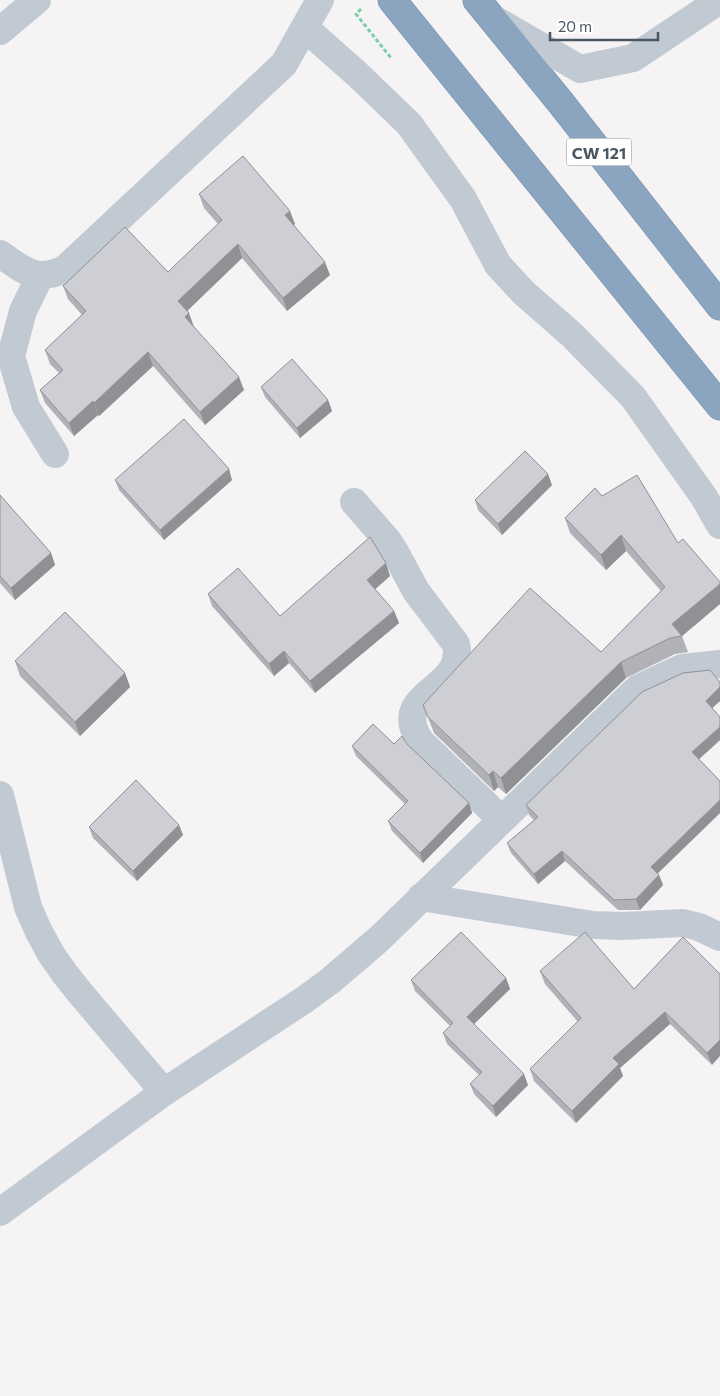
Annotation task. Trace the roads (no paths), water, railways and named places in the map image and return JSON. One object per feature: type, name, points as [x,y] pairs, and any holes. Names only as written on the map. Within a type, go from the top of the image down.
[{"type":"highway","points":[[392,0],[720,406]]},
{"type":"highway","name":"CW 121","points":[[484,8],[720,306]]},
{"type":"street","points":[[0,31],[37,0]]},
{"type":"street","points":[[0,254],[27,272],[40,276],[53,275],[65,269],[277,72],[284,64],[320,0]]},
{"type":"street","points":[[484,8],[580,68],[633,58],[720,0]]},
{"type":"street","points":[[305,28],[409,124],[463,199],[498,265],[524,293],[572,335],[633,397],[704,497],[720,525]]},
{"type":"street","points":[[40,276],[23,311],[11,356],[26,407],[55,454]]},
{"type":"street","points":[[354,502],[388,541],[419,596],[456,644],[458,652],[454,668],[418,702],[413,712],[414,733],[501,819]]},
{"type":"street","points":[[0,1212],[164,1092],[330,981],[379,938],[636,689],[682,668],[720,664]]},
{"type":"street","points":[[0,795],[28,907],[51,954],[81,994],[164,1092]]},
{"type":"street","points":[[421,896],[592,925],[623,926],[683,923],[720,937]]}]
